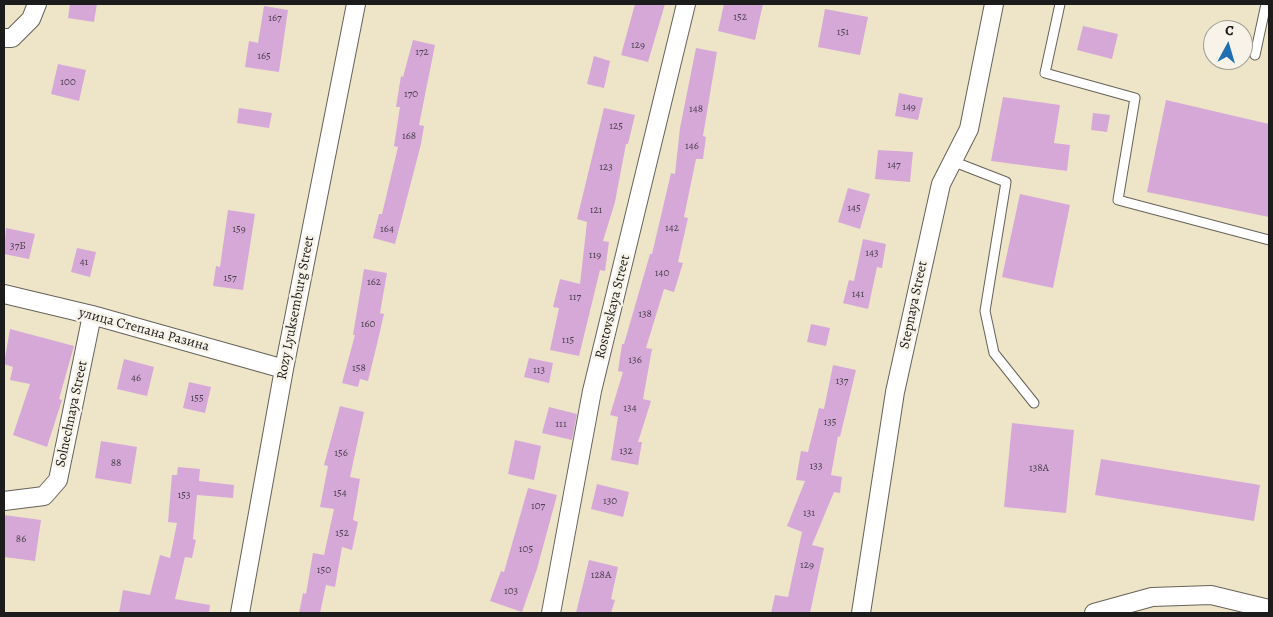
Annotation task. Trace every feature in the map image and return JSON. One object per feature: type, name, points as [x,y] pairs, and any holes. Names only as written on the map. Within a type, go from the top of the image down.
[{"type":"street","points":[[4,38],[12,38],[31,19],[37,4]]},
{"type":"street","name":"Rozy Lyuksemburg Street","points":[[240,613],[284,369],[356,4]]},
{"type":"street","name":"Rostovskaya Street","points":[[551,613],[592,391],[686,4]]},
{"type":"street","name":"Stepnaya Street","points":[[861,613],[896,392],[941,184],[969,129],[994,4]]},
{"type":"street","name":"улица Степана Разина","points":[[4,294],[92,315],[284,369]]},
{"type":"street","name":"Solnechnaya Street","points":[[4,501],[44,496],[58,480],[92,315]]},
{"type":"street","points":[[1094,613],[1211,595],[1269,609]]},
{"type":"lane","points":[[1060,4],[1045,73],[1136,98],[1118,200],[1269,240]]},
{"type":"lane","points":[[1255,55],[1266,4]]},
{"type":"lane","points":[[952,161],[1006,182],[985,311],[994,353],[1034,403]]},
{"type":"building","points":[[70,4],[97,4],[94,22],[68,18]]},
{"type":"building","points":[[635,4],[665,4],[648,62],[621,55]]},
{"type":"building","points":[[724,4],[763,4],[755,40],[718,31]]},
{"type":"building","points":[[264,6],[288,10],[279,72],[245,67],[249,41],[258,43]]},
{"type":"building","points":[[825,9],[868,17],[860,55],[818,47]]},
{"type":"building","points":[[1083,26],[1118,34],[1112,59],[1077,50]]},
{"type":"building","points":[[413,40],[435,45],[419,125],[424,126],[421,144],[395,244],[373,238],[379,214],[382,214],[398,147],[394,146],[400,107],[396,107],[401,76],[403,77]]},
{"type":"building","points":[[696,48],[717,52],[703,136],[706,137],[703,159],[696,159],[684,217],[688,218],[678,262],[683,263],[674,292],[664,289],[646,348],[652,349],[643,399],[651,401],[638,442],[642,442],[638,465],[611,460],[618,417],[610,415],[623,372],[618,371],[622,344],[624,344],[650,254],[652,254],[671,173],[675,174],[680,128]]},
{"type":"building","points":[[594,56],[610,61],[604,88],[587,84]]},
{"type":"building","points":[[58,64],[86,70],[79,101],[51,94]]},
{"type":"building","points":[[899,93],[923,98],[918,120],[895,116]]},
{"type":"building","points":[[1003,97],[1060,105],[1054,143],[1070,145],[1067,171],[991,161]]},
{"type":"building","points":[[1166,100],[1269,124],[1269,217],[1147,192]]},
{"type":"building","points":[[239,108],[272,113],[269,128],[237,123]]},
{"type":"building","points":[[604,108],[635,115],[628,144],[626,144],[615,202],[603,241],[609,242],[605,271],[600,270],[579,356],[550,350],[559,308],[553,307],[560,279],[580,284],[587,222],[577,219]]},
{"type":"building","points":[[1093,113],[1110,115],[1107,132],[1091,130]]},
{"type":"building","points":[[878,150],[913,152],[910,182],[875,179]]},
{"type":"building","points":[[848,188],[870,194],[860,229],[838,222]]},
{"type":"building","points":[[1020,194],[1070,205],[1053,288],[1002,277]]},
{"type":"building","points":[[228,210],[255,214],[243,290],[213,286],[216,266],[220,267]]},
{"type":"building","points":[[6,228],[35,234],[29,259],[4,254]]},
{"type":"building","points":[[863,239],[886,244],[882,268],[877,267],[868,309],[843,303],[849,280],[854,281]]},
{"type":"building","points":[[77,248],[96,252],[90,277],[71,272]]},
{"type":"building","points":[[364,269],[387,273],[380,313],[384,314],[368,381],[360,379],[358,387],[342,383],[355,335],[353,335]]},
{"type":"building","points":[[811,324],[830,328],[826,346],[807,342]]},
{"type":"building","points":[[10,329],[74,346],[59,399],[62,400],[47,447],[13,435],[30,384],[10,380],[13,367],[4,364]]},
{"type":"building","points":[[529,358],[553,363],[549,383],[524,377]]},
{"type":"building","points":[[124,359],[154,367],[147,396],[117,389]]},
{"type":"building","points":[[833,365],[856,370],[840,437],[838,436],[831,475],[842,477],[840,493],[834,492],[812,545],[824,548],[810,613],[771,613],[775,595],[788,597],[802,532],[787,526],[805,481],[796,480],[801,451],[808,452],[819,408],[824,409]]},
{"type":"building","points":[[189,382],[211,387],[205,413],[183,408]]},
{"type":"building","points":[[340,406],[364,412],[350,477],[360,479],[353,520],[358,522],[352,550],[342,547],[335,587],[326,585],[320,613],[299,613],[303,593],[306,594],[313,553],[324,555],[334,509],[320,507],[328,466],[324,465]]},
{"type":"building","points":[[549,407],[577,414],[572,440],[542,433]]},
{"type":"building","points":[[1012,423],[1074,430],[1066,513],[1004,507]]},
{"type":"building","points":[[515,440],[541,446],[534,480],[508,474]]},
{"type":"building","points":[[101,441],[137,447],[131,484],[95,478]]},
{"type":"building","points":[[1101,459],[1260,485],[1254,521],[1095,495]]},
{"type":"building","points":[[178,467],[200,469],[199,481],[234,485],[233,498],[197,495],[193,539],[196,540],[192,558],[185,557],[175,599],[210,605],[209,613],[119,613],[123,590],[150,595],[160,555],[170,558],[177,523],[168,522],[172,475],[177,475]]},
{"type":"building","points":[[597,484],[629,492],[623,517],[591,509]]},
{"type":"building","points":[[528,488],[557,495],[537,569],[522,612],[490,601],[501,571],[504,572]]},
{"type":"building","points":[[4,515],[41,520],[35,561],[4,557]]},
{"type":"building","points":[[589,560],[618,567],[611,599],[615,600],[611,613],[576,613]]}]
